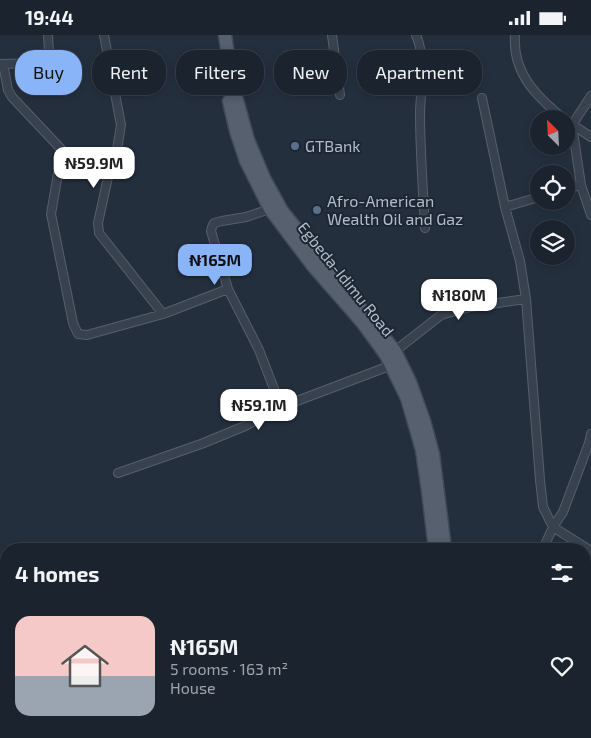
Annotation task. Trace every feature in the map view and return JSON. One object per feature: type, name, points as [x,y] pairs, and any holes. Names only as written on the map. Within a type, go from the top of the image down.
[{"type":"main road","name":"Egbeda-Idimu Road","points":[[217,35],[236,131],[246,161],[270,209],[313,266],[337,286],[395,351],[410,383],[424,421],[433,455],[444,543]]},
{"type":"main road","name":"Egbeda-Idimu Road","points":[[225,35],[232,82],[248,140],[264,178],[282,211],[386,355],[407,398],[422,451],[434,543]]},
{"type":"street","points":[[48,35],[49,52],[47,60],[40,63],[2,64],[8,90],[12,97],[62,151],[51,214],[73,323],[78,333],[87,335],[163,314],[228,289]]},
{"type":"street","points":[[104,35],[121,125],[117,150],[110,168],[98,223],[99,233],[163,314]]},
{"type":"street","points":[[332,35],[334,50]]},
{"type":"street","points":[[416,35],[419,41],[422,69],[420,111],[421,164],[426,228]]},
{"type":"street","points":[[515,35],[519,67],[527,82],[544,103],[553,110]]},
{"type":"street","points":[[575,113],[591,96]]},
{"type":"street","points":[[482,98],[505,207],[520,261],[526,299],[540,480],[544,507],[553,527],[578,543]]},
{"type":"street","points":[[575,126],[591,137]]},
{"type":"street","points":[[575,155],[581,185],[591,215]]},
{"type":"street","points":[[575,187],[581,185]]},
{"type":"street","points":[[505,207],[530,200]]},
{"type":"street","points":[[270,209],[246,217],[214,223],[212,231],[228,289],[258,350],[281,407]]},
{"type":"street","points":[[395,351],[441,315],[470,307],[526,299]]},
{"type":"street","points":[[118,473],[201,444],[244,426],[281,407],[392,365]]},
{"type":"street","points":[[546,543],[563,512],[590,444],[591,433]]},
{"type":"place","name":"GTBank","points":[[295,146]]},
{"type":"place","name":"Afro-American Wealth Oil and Gaz","points":[[317,210]]}]
